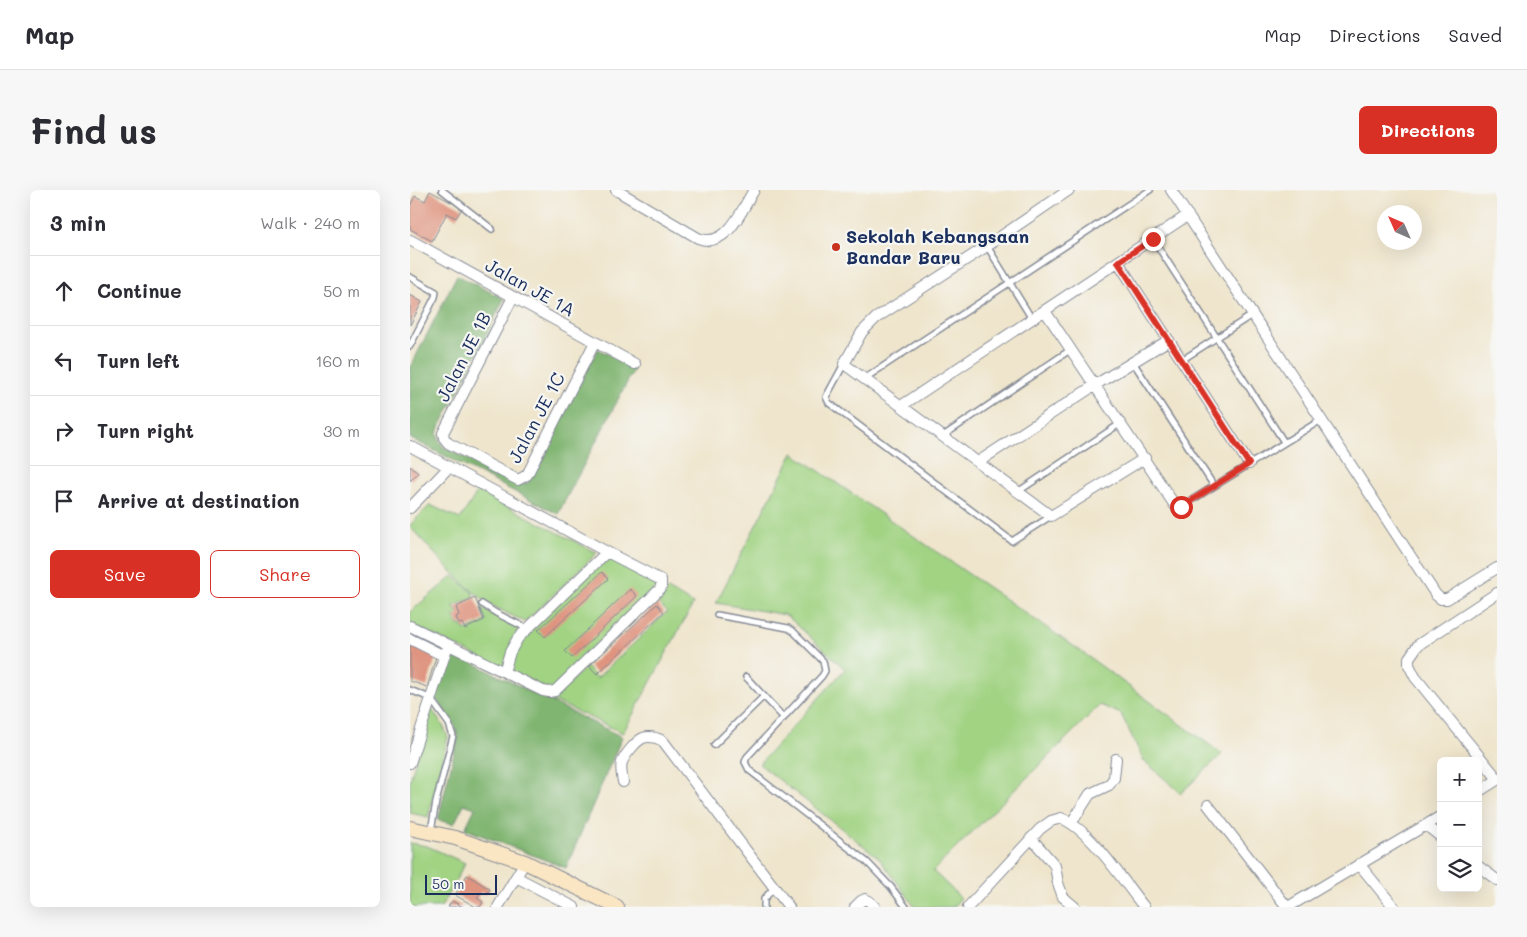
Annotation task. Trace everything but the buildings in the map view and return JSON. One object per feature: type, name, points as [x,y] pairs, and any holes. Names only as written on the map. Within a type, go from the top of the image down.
[{"type":"main road","points":[[410,828],[455,838],[525,862],[617,907]]},
{"type":"street","points":[[616,190],[698,238],[710,241],[723,236],[730,229],[754,190]]},
{"type":"street","points":[[1069,190],[876,318],[862,332],[844,364],[1051,516],[1145,458]]},
{"type":"street","points":[[1171,190],[1436,595],[1441,599],[1447,599],[1497,568]]},
{"type":"street","points":[[901,406],[1188,216]]},
{"type":"street","name":"Jalan JE 1A","points":[[410,240],[635,364]]},
{"type":"street","points":[[1118,262],[1249,464]]},
{"type":"street","name":"Jalan JE 1B","points":[[444,432],[513,297]]},
{"type":"street","points":[[1045,310],[1176,507],[1179,508]]},
{"type":"street","points":[[978,462],[1095,385],[1169,340]]},
{"type":"street","name":"Jalan JE 1C","points":[[444,432],[444,438],[448,443],[518,480],[523,478],[527,475],[595,342]]},
{"type":"street","points":[[410,446],[661,580],[661,588],[555,691],[543,691],[410,626]]},
{"type":"street","points":[[410,508],[449,467]]},
{"type":"street","points":[[504,672],[513,645],[607,552]]},
{"type":"street","points":[[1482,789],[1497,779],[1415,677],[1409,665],[1409,658],[1418,645],[1497,593]]},
{"type":"street","points":[[410,639],[444,656]]},
{"type":"street","points":[[410,763],[448,645]]},
{"type":"street","points":[[623,782],[622,761],[638,742],[644,738],[652,737],[663,741],[789,907]]},
{"type":"street","points":[[1072,822],[1090,794],[1103,788],[1114,778],[1116,760]]},
{"type":"street","points":[[1208,805],[1287,907],[1437,818]]},
{"type":"street","points":[[968,907],[1040,829],[1051,821],[1061,818],[1072,822],[1091,840],[1144,907]]},
{"type":"street","points":[[1426,825],[1437,834]]},
{"type":"street","points":[[1031,838],[1055,866],[1063,898],[1074,907]]},
{"type":"street","points":[[498,907],[525,862]]},
{"type":"street","points":[[1359,864],[1394,907]]},
{"type":"street","points":[[1482,869],[1497,880]]},
{"type":"street","points":[[516,878],[574,907]]},
{"type":"street","points":[[854,907],[861,900],[865,899],[874,907]]},
{"type":"lane","points":[[442,190],[492,229]]},
{"type":"lane","points":[[864,379],[1150,190]]},
{"type":"lane","points":[[1153,239],[1284,442]]},
{"type":"lane","points":[[987,246],[1032,319]]},
{"type":"lane","points":[[410,277],[436,292],[436,297],[410,346]]},
{"type":"lane","points":[[1182,361],[1252,315]]},
{"type":"lane","points":[[942,436],[1071,349]]},
{"type":"lane","points":[[1133,362],[1214,486]]},
{"type":"lane","points":[[844,364],[826,397],[829,403],[1012,541],[1051,516]]},
{"type":"lane","points":[[1179,508],[1321,420]]},
{"type":"lane","points":[[1018,492],[1121,423]]},
{"type":"lane","points":[[482,604],[496,614],[528,629]]},
{"type":"lane","points":[[717,614],[788,628],[823,661],[825,671],[822,676],[747,757],[748,770],[867,862],[906,907]]},
{"type":"lane","points":[[746,678],[784,718]]},
{"type":"lane","points":[[410,690],[430,698],[449,724],[453,736],[430,832]]},
{"type":"lane","points":[[714,745],[764,696]]},
{"type":"lane","points":[[764,907],[764,899],[774,888]]},
{"type":"green space","points":[[457,275],[504,299],[437,433],[443,447],[520,485],[528,483],[598,349],[634,369],[558,514],[410,438],[410,368]]},
{"type":"green space","points":[[793,453],[1082,652],[1222,754],[1181,793],[1144,761],[1121,714],[1100,705],[933,871],[961,898],[953,907],[915,907],[879,858],[759,764],[845,669],[786,615],[716,603]]},
{"type":"green space","points":[[478,491],[597,553],[525,622],[494,606],[474,592],[455,575],[410,527],[430,505],[460,519]]},
{"type":"green space","points":[[608,556],[659,585],[554,689],[549,690],[507,670],[516,645]]},
{"type":"green space","points":[[453,576],[472,592],[474,597],[454,606],[458,614],[454,616],[458,625],[462,625],[465,631],[486,621],[481,608],[524,629],[502,668],[410,624],[410,612]]},
{"type":"green space","points":[[668,589],[693,604],[623,733],[552,700],[586,667],[597,678],[667,612],[656,601]]},
{"type":"green space","points":[[451,652],[622,737],[566,868],[465,829],[475,808],[464,804],[454,824],[438,820],[458,736],[454,724],[434,696]]},
{"type":"green space","points":[[431,708],[448,737],[428,817],[410,813],[410,780]]},
{"type":"green space","points":[[410,843],[427,846],[465,863],[441,907],[410,907]]},
{"type":"place","name":"Sekolah Kebangsaan Bandar Baru","points":[[836,247]]},
{"type":"route","points":[[1153,239],[1118,262],[1249,464],[1181,507]]}]
